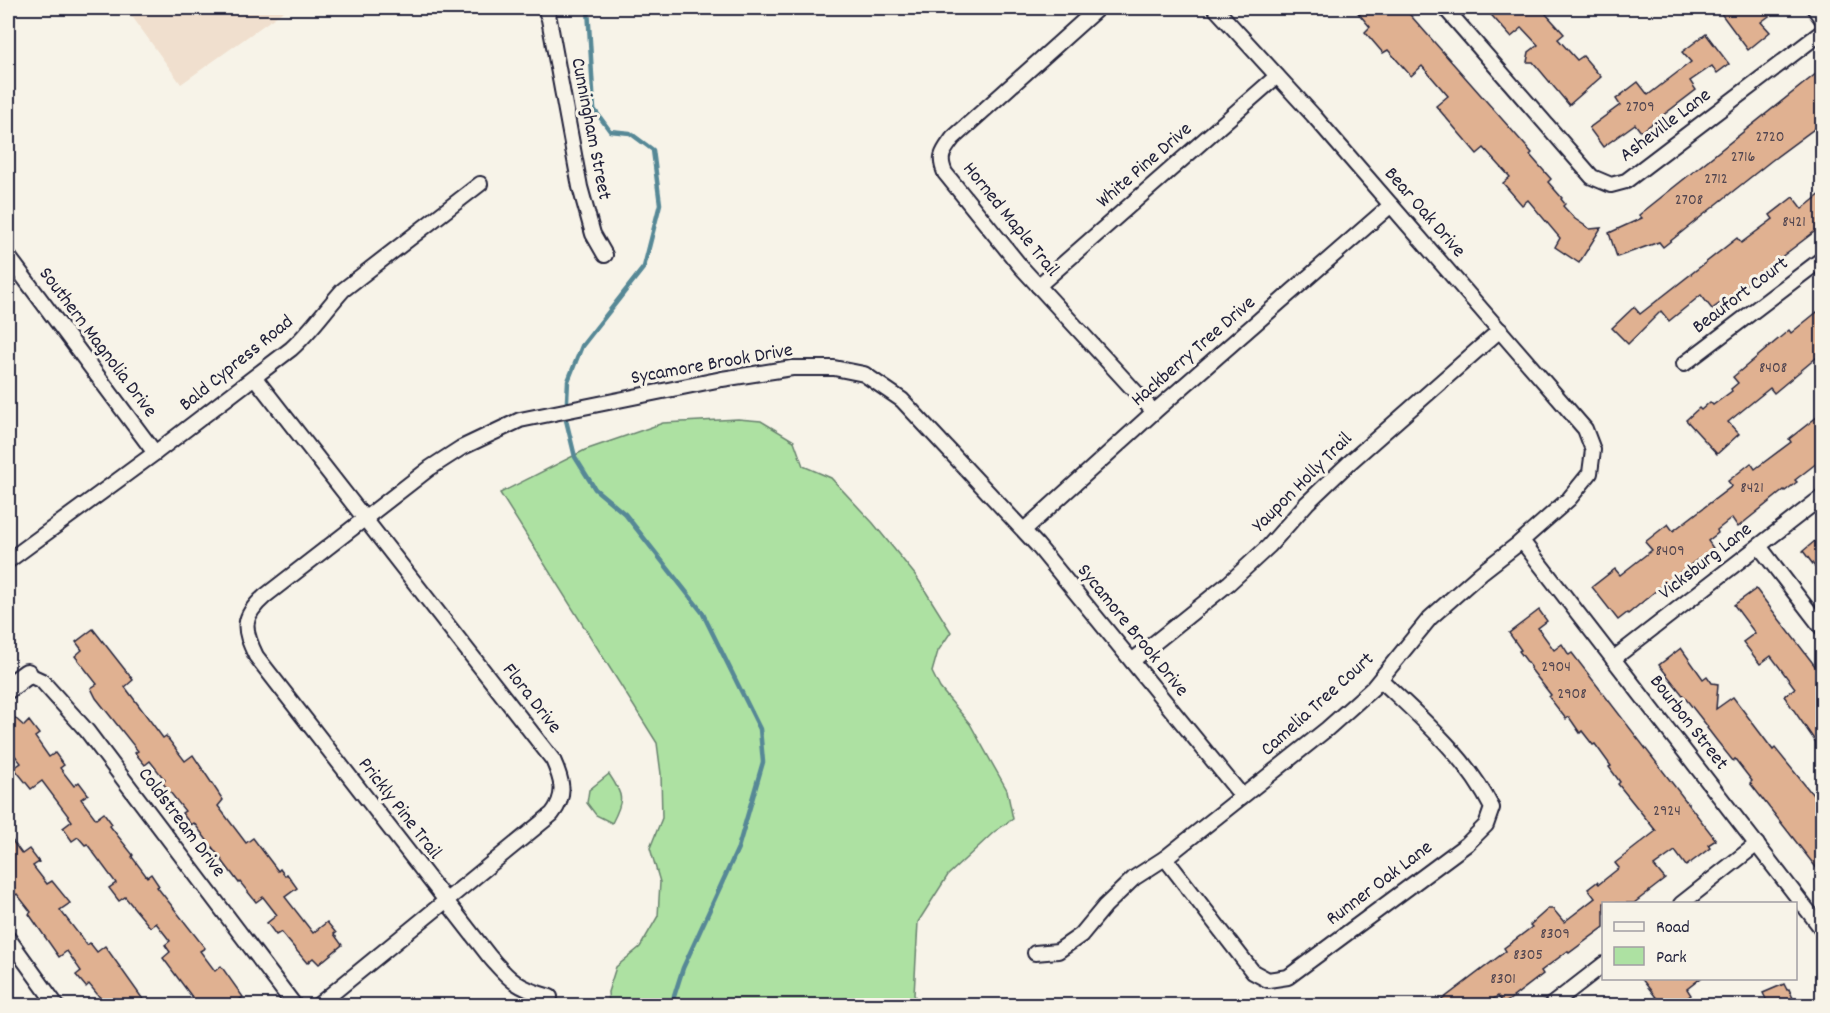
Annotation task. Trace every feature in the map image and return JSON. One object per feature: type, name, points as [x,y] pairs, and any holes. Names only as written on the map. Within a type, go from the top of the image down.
[{"type":"street","name":"Cunningham Street","points":[[545,8],[549,19],[580,187],[593,234],[605,255]]},
{"type":"street","name":"Horned Maple Trail","points":[[1098,8],[953,138],[943,151],[940,162],[945,173],[1038,286],[1154,412]]},
{"type":"street","name":"Bear Oak Drive","points":[[1215,8],[1391,205],[1585,429],[1593,450]]},
{"type":"street","name":"Asheville Lane","points":[[1445,8],[1592,177],[1611,185],[1626,181],[1822,32]]},
{"type":"street","points":[[1814,8],[1822,19]]},
{"type":"street","name":"White Pine Drive","points":[[1038,286],[1277,76]]},
{"type":"street","name":"Bald Cypress Road","points":[[8,561],[255,378],[308,334],[343,290],[480,184]]},
{"type":"street","name":"Hackberry Tree Drive","points":[[1024,530],[1154,412],[1391,205]]},
{"type":"street","name":"Southern Magnolia Drive","points":[[8,256],[155,453]]},
{"type":"street","name":"Beaufort Court","points":[[1684,364],[1822,259]]},
{"type":"street","name":"Yaupon Holly Trail","points":[[1132,661],[1229,583],[1269,546],[1307,503],[1348,463],[1500,330]]},
{"type":"street","name":"Sycamore Brook Drive","points":[[246,620],[253,606],[265,596],[430,468],[489,433],[520,420],[722,379],[792,368],[834,368],[864,374],[902,400],[1024,530],[1242,796]]},
{"type":"street","name":"Flora Drive","points":[[255,378],[554,760],[560,775],[561,803],[552,814],[317,1005]]},
{"type":"street","name":"Camelia Tree Court","points":[[1035,953],[1059,951],[1081,935],[1105,906],[1134,878],[1166,858],[1327,729],[1381,680],[1430,618],[1569,500],[1590,473],[1593,450]]},
{"type":"street","name":"Vicksburg Lane","points":[[1613,659],[1822,496]]},
{"type":"street","name":"Bourbon Street","points":[[1522,541],[1822,929]]},
{"type":"street","points":[[1759,546],[1822,628]]},
{"type":"street","name":"Prickly Pine Trail","points":[[246,620],[246,635],[256,656],[508,978],[527,991],[550,997]]},
{"type":"street","points":[[8,688],[27,674]]},
{"type":"street","name":"Coldstream Drive","points":[[27,674],[42,681],[87,731],[295,1005]]},
{"type":"street","name":"Runner Oak Lane","points":[[1166,858],[1253,972],[1268,980],[1288,977],[1467,844],[1486,825],[1492,808],[1481,786],[1436,730],[1381,680]]},
{"type":"street","points":[[1682,902],[1757,844]]},
{"type":"street","points":[[8,938],[57,1005]]},
{"type":"street","points":[[1550,1005],[1602,966]]},
{"type":"shaded area","points":[[126,8],[288,8],[181,84]]},
{"type":"green space","points":[[738,419],[761,421],[794,441],[803,466],[831,478],[873,523],[916,576],[951,632],[938,651],[932,672],[940,688],[970,724],[1007,790],[1013,819],[994,832],[948,875],[918,922],[914,995],[920,1005],[609,1005],[608,992],[616,967],[640,947],[658,916],[660,882],[650,848],[662,818],[661,774],[657,743],[500,493],[585,450],[663,423]]},
{"type":"green space","points":[[609,774],[621,798],[619,809],[612,823],[596,815],[587,803],[589,790]]},
{"type":"building","points":[[1354,8],[1404,8],[1532,153],[1530,155],[1551,179],[1548,182],[1562,198],[1565,204],[1563,206],[1575,219],[1590,229],[1601,228],[1579,263],[1555,247],[1560,238],[1528,200],[1522,205],[1503,183],[1510,177],[1484,148],[1477,154],[1436,106],[1448,96],[1422,66],[1411,76],[1388,50],[1383,53],[1365,32],[1370,27]]},
{"type":"building","points":[[1485,8],[1553,8],[1546,14],[1564,34],[1558,39],[1577,60],[1583,56],[1601,77],[1569,105],[1533,62],[1527,62],[1529,52],[1538,45],[1522,28],[1511,37]]},
{"type":"building","points":[[1717,8],[1780,8],[1761,22],[1770,32],[1748,50]]},
{"type":"building","points":[[1706,34],[1729,64],[1717,73],[1712,66],[1690,81],[1696,90],[1641,132],[1635,124],[1603,147],[1589,128],[1620,105],[1616,99],[1638,82],[1648,95],[1691,62],[1682,52]]},
{"type":"building","points":[[1822,69],[1822,123],[1663,247],[1659,242],[1617,257],[1609,233],[1642,218],[1639,215]]},
{"type":"building","points":[[1822,193],[1822,223],[1817,227],[1818,229],[1712,309],[1701,295],[1669,321],[1661,311],[1628,344],[1612,328],[1634,307],[1640,314],[1737,238],[1741,243],[1773,219],[1770,215],[1793,197],[1802,209]]},
{"type":"building","points":[[1822,308],[1822,353],[1774,393],[1770,388],[1728,422],[1739,434],[1717,454],[1686,420],[1699,408],[1701,410],[1710,402],[1713,405],[1732,391],[1731,389],[1738,383],[1733,377],[1789,330],[1791,333]]},
{"type":"building","points":[[1822,413],[1822,459],[1795,480],[1797,482],[1738,527],[1732,518],[1708,541],[1713,548],[1618,620],[1592,587],[1615,569],[1620,575],[1652,550],[1645,542],[1668,524],[1673,531],[1732,486],[1728,481],[1751,463],[1755,469],[1791,442],[1789,439]]},
{"type":"building","points":[[1822,535],[1822,576],[1803,551]]},
{"type":"building","points":[[1756,589],[1822,675],[1822,751],[1784,696],[1795,688],[1771,656],[1760,664],[1743,642],[1755,633],[1734,605]]},
{"type":"building","points":[[1539,610],[1547,621],[1538,628],[1554,650],[1562,644],[1569,655],[1572,653],[1716,840],[1708,845],[1710,848],[1686,866],[1675,851],[1654,866],[1665,879],[1635,902],[1602,902],[1602,928],[1541,971],[1543,974],[1504,1004],[1498,996],[1484,1005],[1435,1005],[1506,951],[1504,948],[1532,927],[1530,925],[1548,909],[1553,909],[1564,922],[1595,898],[1588,889],[1597,882],[1599,884],[1619,868],[1615,863],[1656,831],[1618,784],[1620,782],[1609,767],[1611,766],[1595,744],[1593,745],[1582,731],[1580,733],[1569,717],[1566,719],[1549,697],[1551,695],[1530,668],[1509,633]]},
{"type":"building","points":[[93,629],[133,680],[125,687],[163,738],[166,736],[185,761],[193,755],[223,800],[218,806],[246,843],[253,838],[278,871],[280,869],[285,876],[287,874],[297,888],[285,897],[313,933],[327,922],[336,933],[334,934],[342,945],[319,964],[313,958],[307,963],[281,932],[276,935],[267,923],[277,915],[263,897],[256,902],[239,883],[194,823],[191,825],[182,813],[185,811],[162,782],[165,780],[150,761],[145,765],[135,753],[138,751],[96,698],[91,688],[97,684],[75,656],[82,650],[76,642]]},
{"type":"building","points":[[1681,648],[1703,679],[1707,676],[1712,683],[1718,684],[1716,709],[1733,697],[1773,750],[1775,748],[1817,800],[1822,796],[1822,875],[1750,783],[1752,781],[1735,759],[1733,761],[1659,665]]},
{"type":"building","points":[[15,718],[24,726],[29,721],[39,734],[35,737],[49,757],[55,753],[64,765],[60,768],[74,786],[79,782],[88,794],[81,799],[96,819],[104,813],[112,824],[110,826],[133,855],[132,857],[147,877],[151,874],[159,886],[157,887],[205,948],[200,951],[215,971],[221,966],[243,997],[232,1005],[198,1005],[163,958],[170,952],[165,945],[170,941],[156,923],[150,927],[125,897],[119,901],[109,888],[116,883],[87,844],[85,845],[78,837],[72,841],[63,828],[72,821],[42,781],[31,789],[14,768],[21,763],[8,747],[8,724]]},
{"type":"building","points":[[8,835],[22,854],[29,849],[39,862],[33,866],[47,884],[52,881],[70,903],[60,910],[87,945],[90,943],[97,952],[105,946],[147,1005],[106,1005],[89,984],[86,987],[76,975],[81,971],[67,951],[59,957],[29,914],[31,912],[17,894],[13,897],[8,890]]},
{"type":"building","points":[[1643,980],[1698,980],[1687,989],[1691,995],[1678,1005],[1662,1005]]},
{"type":"building","points":[[1784,984],[1787,990],[1789,989],[1796,1005],[1769,1005],[1763,993]]},
{"type":"waterway","points":[[588,8],[594,109],[610,131],[630,133],[653,150],[660,204],[644,267],[582,346],[568,381],[566,420],[575,457],[595,489],[625,514],[702,612],[760,729],[763,762],[738,848],[683,968],[671,1006]]}]
